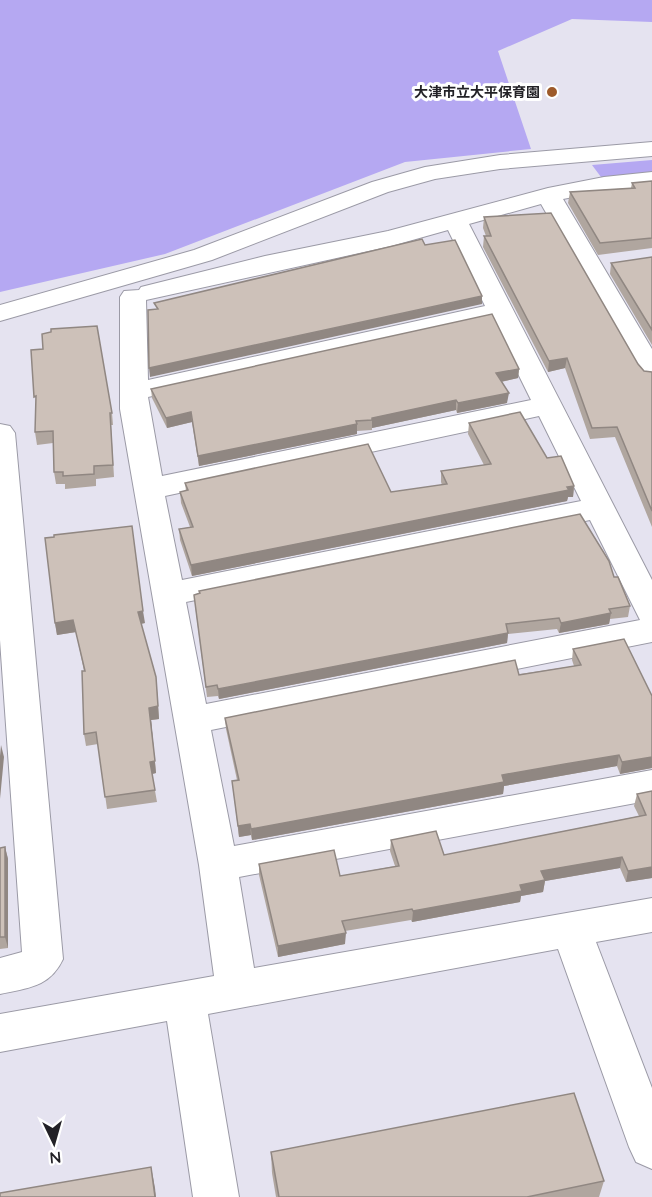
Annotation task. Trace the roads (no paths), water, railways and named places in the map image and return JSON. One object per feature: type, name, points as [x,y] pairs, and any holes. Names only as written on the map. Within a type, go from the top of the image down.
[{"type":"street","points":[[0,313],[203,255],[380,187],[433,172],[500,162],[652,149]]},
{"type":"street","points":[[0,331],[265,264],[392,238],[548,195],[604,184],[652,179]]},
{"type":"street","points":[[265,264],[288,250],[384,208],[380,187]]},
{"type":"street","points":[[548,195],[600,265],[652,374]]},
{"type":"street","points":[[455,220],[652,613]]},
{"type":"street","points":[[134,297],[134,409],[219,865],[237,990]]},
{"type":"street","points":[[133,392],[500,311]]},
{"type":"street","points":[[149,489],[548,405]]},
{"type":"street","points":[[0,433],[7,598],[43,958],[32,969],[0,976]]},
{"type":"street","points":[[168,594],[599,508]]},
{"type":"street","points":[[192,720],[652,630]]},
{"type":"street","points":[[219,865],[652,784]]},
{"type":"street","points":[[0,1033],[652,915]]},
{"type":"street","points":[[571,930],[652,1147]]},
{"type":"street","points":[[185,999],[216,1197]]},
{"type":"place","name":"大津市立大平保育園","points":[[552,92]]}]
